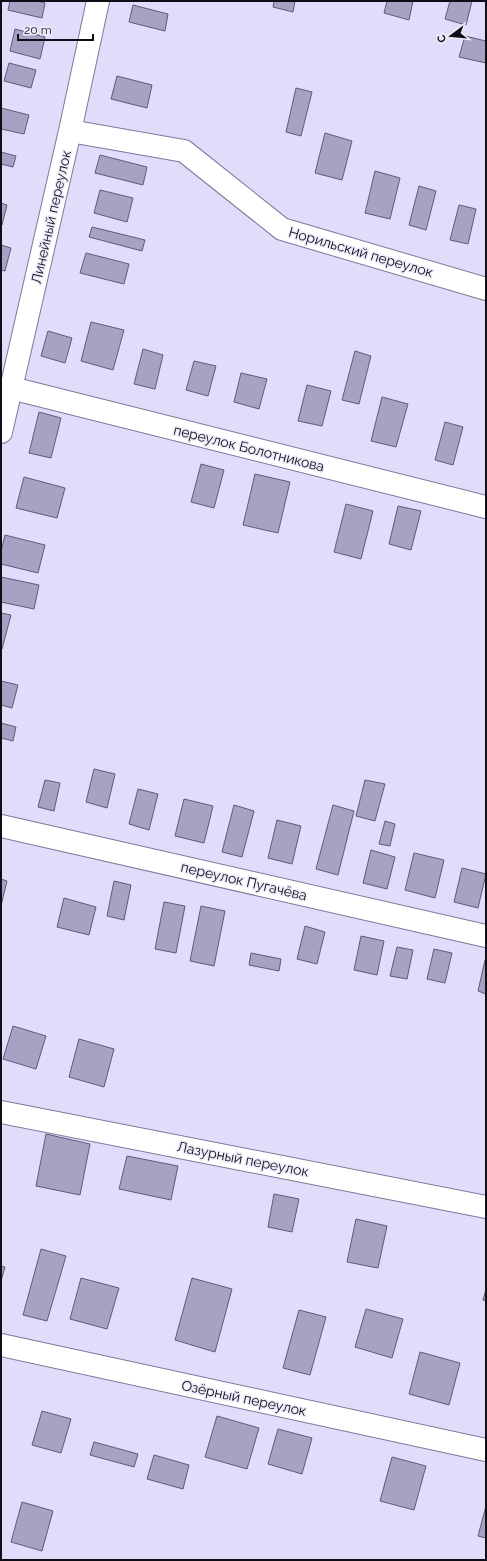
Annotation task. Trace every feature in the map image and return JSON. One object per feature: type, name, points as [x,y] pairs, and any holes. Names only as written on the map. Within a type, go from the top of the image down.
[{"type":"street","name":"Линейный переулок","points":[[1,432],[70,131],[98,1]]},
{"type":"street","name":"Норильский переулок","points":[[70,131],[184,151],[282,229],[486,289]]},
{"type":"street","name":"переулок Болотникова","points":[[12,388],[486,507]]},
{"type":"street","name":"переулок Пугачёва","points":[[1,826],[486,936]]},
{"type":"street","name":"Лазурный переулок","points":[[1,1112],[486,1207]]},
{"type":"street","name":"Озёрный переулок","points":[[1,1345],[486,1450]]},
{"type":"building","points":[[10,1],[38,1],[45,3],[42,18],[8,10]]},
{"type":"building","points":[[274,1],[295,1],[293,12],[273,7]]},
{"type":"building","points":[[387,1],[413,1],[409,20],[384,13]]},
{"type":"building","points":[[450,1],[472,1],[466,25],[445,19]]},
{"type":"building","points":[[133,5],[168,14],[165,31],[129,22]]},
{"type":"building","points":[[15,29],[45,37],[40,59],[10,51]]},
{"type":"building","points":[[465,36],[486,41],[486,63],[459,57]]},
{"type":"building","points":[[9,63],[36,70],[31,88],[4,81]]},
{"type":"building","points":[[117,76],[152,85],[147,108],[111,99]]},
{"type":"building","points":[[296,88],[312,92],[301,136],[286,132]]},
{"type":"building","points":[[1,108],[29,115],[24,134],[1,129]]},
{"type":"building","points":[[325,133],[352,141],[342,180],[315,173]]},
{"type":"building","points":[[1,152],[16,156],[13,167],[1,164]]},
{"type":"building","points":[[100,155],[147,167],[143,185],[95,173]]},
{"type":"building","points":[[375,171],[400,178],[390,219],[365,213]]},
{"type":"building","points":[[419,186],[436,191],[426,230],[409,225]]},
{"type":"building","points":[[100,190],[133,198],[127,222],[94,213]]},
{"type":"building","points":[[1,203],[7,205],[2,225],[1,225]]},
{"type":"building","points":[[459,205],[476,209],[468,244],[450,240]]},
{"type":"building","points":[[92,227],[145,240],[142,251],[89,237]]},
{"type":"building","points":[[1,245],[11,248],[5,271],[1,270]]},
{"type":"building","points":[[86,253],[129,264],[124,284],[80,273]]},
{"type":"building","points":[[91,322],[124,330],[113,370],[81,361]]},
{"type":"building","points":[[48,331],[72,338],[65,363],[41,356]]},
{"type":"building","points":[[143,349],[163,355],[155,389],[134,384]]},
{"type":"building","points":[[355,351],[371,356],[359,404],[342,400]]},
{"type":"building","points":[[194,361],[216,366],[208,396],[186,390]]},
{"type":"building","points":[[241,373],[267,379],[259,409],[234,402]]},
{"type":"building","points":[[307,385],[331,391],[322,426],[298,421]]},
{"type":"building","points":[[382,397],[408,404],[396,447],[371,441]]},
{"type":"building","points":[[39,412],[61,418],[51,458],[29,453]]},
{"type":"building","points":[[445,422],[463,427],[453,465],[435,460]]},
{"type":"building","points":[[201,464],[224,470],[214,508],[191,502]]},
{"type":"building","points":[[255,474],[290,482],[278,533],[243,525]]},
{"type":"building","points":[[24,477],[65,488],[57,518],[16,508]]},
{"type":"building","points":[[346,504],[373,511],[361,559],[334,552]]},
{"type":"building","points":[[398,506],[421,511],[411,550],[389,544]]},
{"type":"building","points":[[5,535],[45,545],[38,573],[1,564],[1,551]]},
{"type":"building","points":[[1,577],[39,585],[34,609],[1,602]]},
{"type":"building","points":[[1,613],[11,615],[2,649],[1,649]]},
{"type":"building","points":[[1,681],[18,685],[12,708],[1,705]]},
{"type":"building","points":[[1,723],[16,727],[13,741],[1,738]]},
{"type":"building","points":[[94,769],[115,774],[107,808],[86,802]]},
{"type":"building","points":[[45,780],[60,783],[54,811],[38,807]]},
{"type":"building","points":[[365,780],[385,784],[375,821],[356,816]]},
{"type":"building","points":[[138,789],[158,794],[149,830],[129,824]]},
{"type":"building","points":[[184,799],[213,806],[204,843],[175,836]]},
{"type":"building","points":[[234,805],[254,811],[242,857],[222,852]]},
{"type":"building","points":[[333,805],[354,811],[338,875],[316,869]]},
{"type":"building","points":[[277,820],[301,826],[292,864],[268,858]]},
{"type":"building","points":[[385,821],[395,824],[390,846],[379,844]]},
{"type":"building","points":[[371,850],[395,857],[387,889],[363,883]]},
{"type":"building","points":[[414,853],[444,860],[435,898],[405,890]]},
{"type":"building","points":[[462,868],[486,874],[478,908],[454,902]]},
{"type":"building","points":[[1,879],[7,881],[1,906]]},
{"type":"building","points":[[114,881],[131,885],[124,920],[107,916]]},
{"type":"building","points":[[64,898],[96,907],[89,935],[57,927]]},
{"type":"building","points":[[164,902],[185,906],[176,953],[155,949]]},
{"type":"building","points":[[201,906],[225,911],[214,966],[190,961]]},
{"type":"building","points":[[305,926],[325,932],[317,964],[297,959]]},
{"type":"building","points":[[361,936],[384,941],[377,975],[354,970]]},
{"type":"building","points":[[397,947],[413,950],[407,979],[390,976]]},
{"type":"building","points":[[434,949],[452,953],[445,983],[427,979]]},
{"type":"building","points":[[251,953],[281,959],[279,971],[249,965]]},
{"type":"building","points":[[486,960],[486,994],[478,991]]},
{"type":"building","points":[[13,1026],[46,1036],[36,1069],[3,1059]]},
{"type":"building","points":[[79,1039],[114,1049],[104,1087],[69,1077]]},
{"type":"building","points":[[46,1134],[90,1144],[80,1195],[36,1186]]},
{"type":"building","points":[[127,1156],[178,1166],[171,1200],[119,1189]]},
{"type":"building","points":[[274,1194],[299,1199],[292,1232],[268,1227]]},
{"type":"building","points":[[356,1219],[387,1226],[378,1268],[347,1262]]},
{"type":"building","points":[[41,1249],[66,1256],[47,1321],[23,1315]]},
{"type":"building","points":[[1,1266],[5,1267],[1,1281]]},
{"type":"building","points":[[81,1278],[119,1288],[107,1329],[70,1319]]},
{"type":"building","points":[[192,1278],[232,1289],[215,1352],[175,1340]]},
{"type":"building","points":[[486,1289],[486,1301],[483,1300]]},
{"type":"building","points":[[366,1309],[403,1319],[392,1358],[355,1347]]},
{"type":"building","points":[[299,1310],[326,1317],[310,1375],[283,1368]]},
{"type":"building","points":[[420,1352],[460,1363],[449,1405],[409,1394]]},
{"type":"building","points":[[42,1411],[71,1419],[61,1453],[32,1445]]},
{"type":"building","points":[[217,1416],[259,1428],[247,1469],[205,1457]]},
{"type":"building","points":[[278,1429],[312,1438],[302,1474],[268,1464]]},
{"type":"building","points":[[94,1442],[138,1454],[134,1467],[90,1455]]},
{"type":"building","points":[[154,1455],[189,1465],[183,1489],[147,1479]]},
{"type":"building","points":[[392,1457],[426,1466],[414,1510],[380,1501]]},
{"type":"building","points":[[22,1502],[53,1511],[42,1551],[11,1542]]},
{"type":"building","points":[[486,1506],[486,1538],[478,1536]]}]
